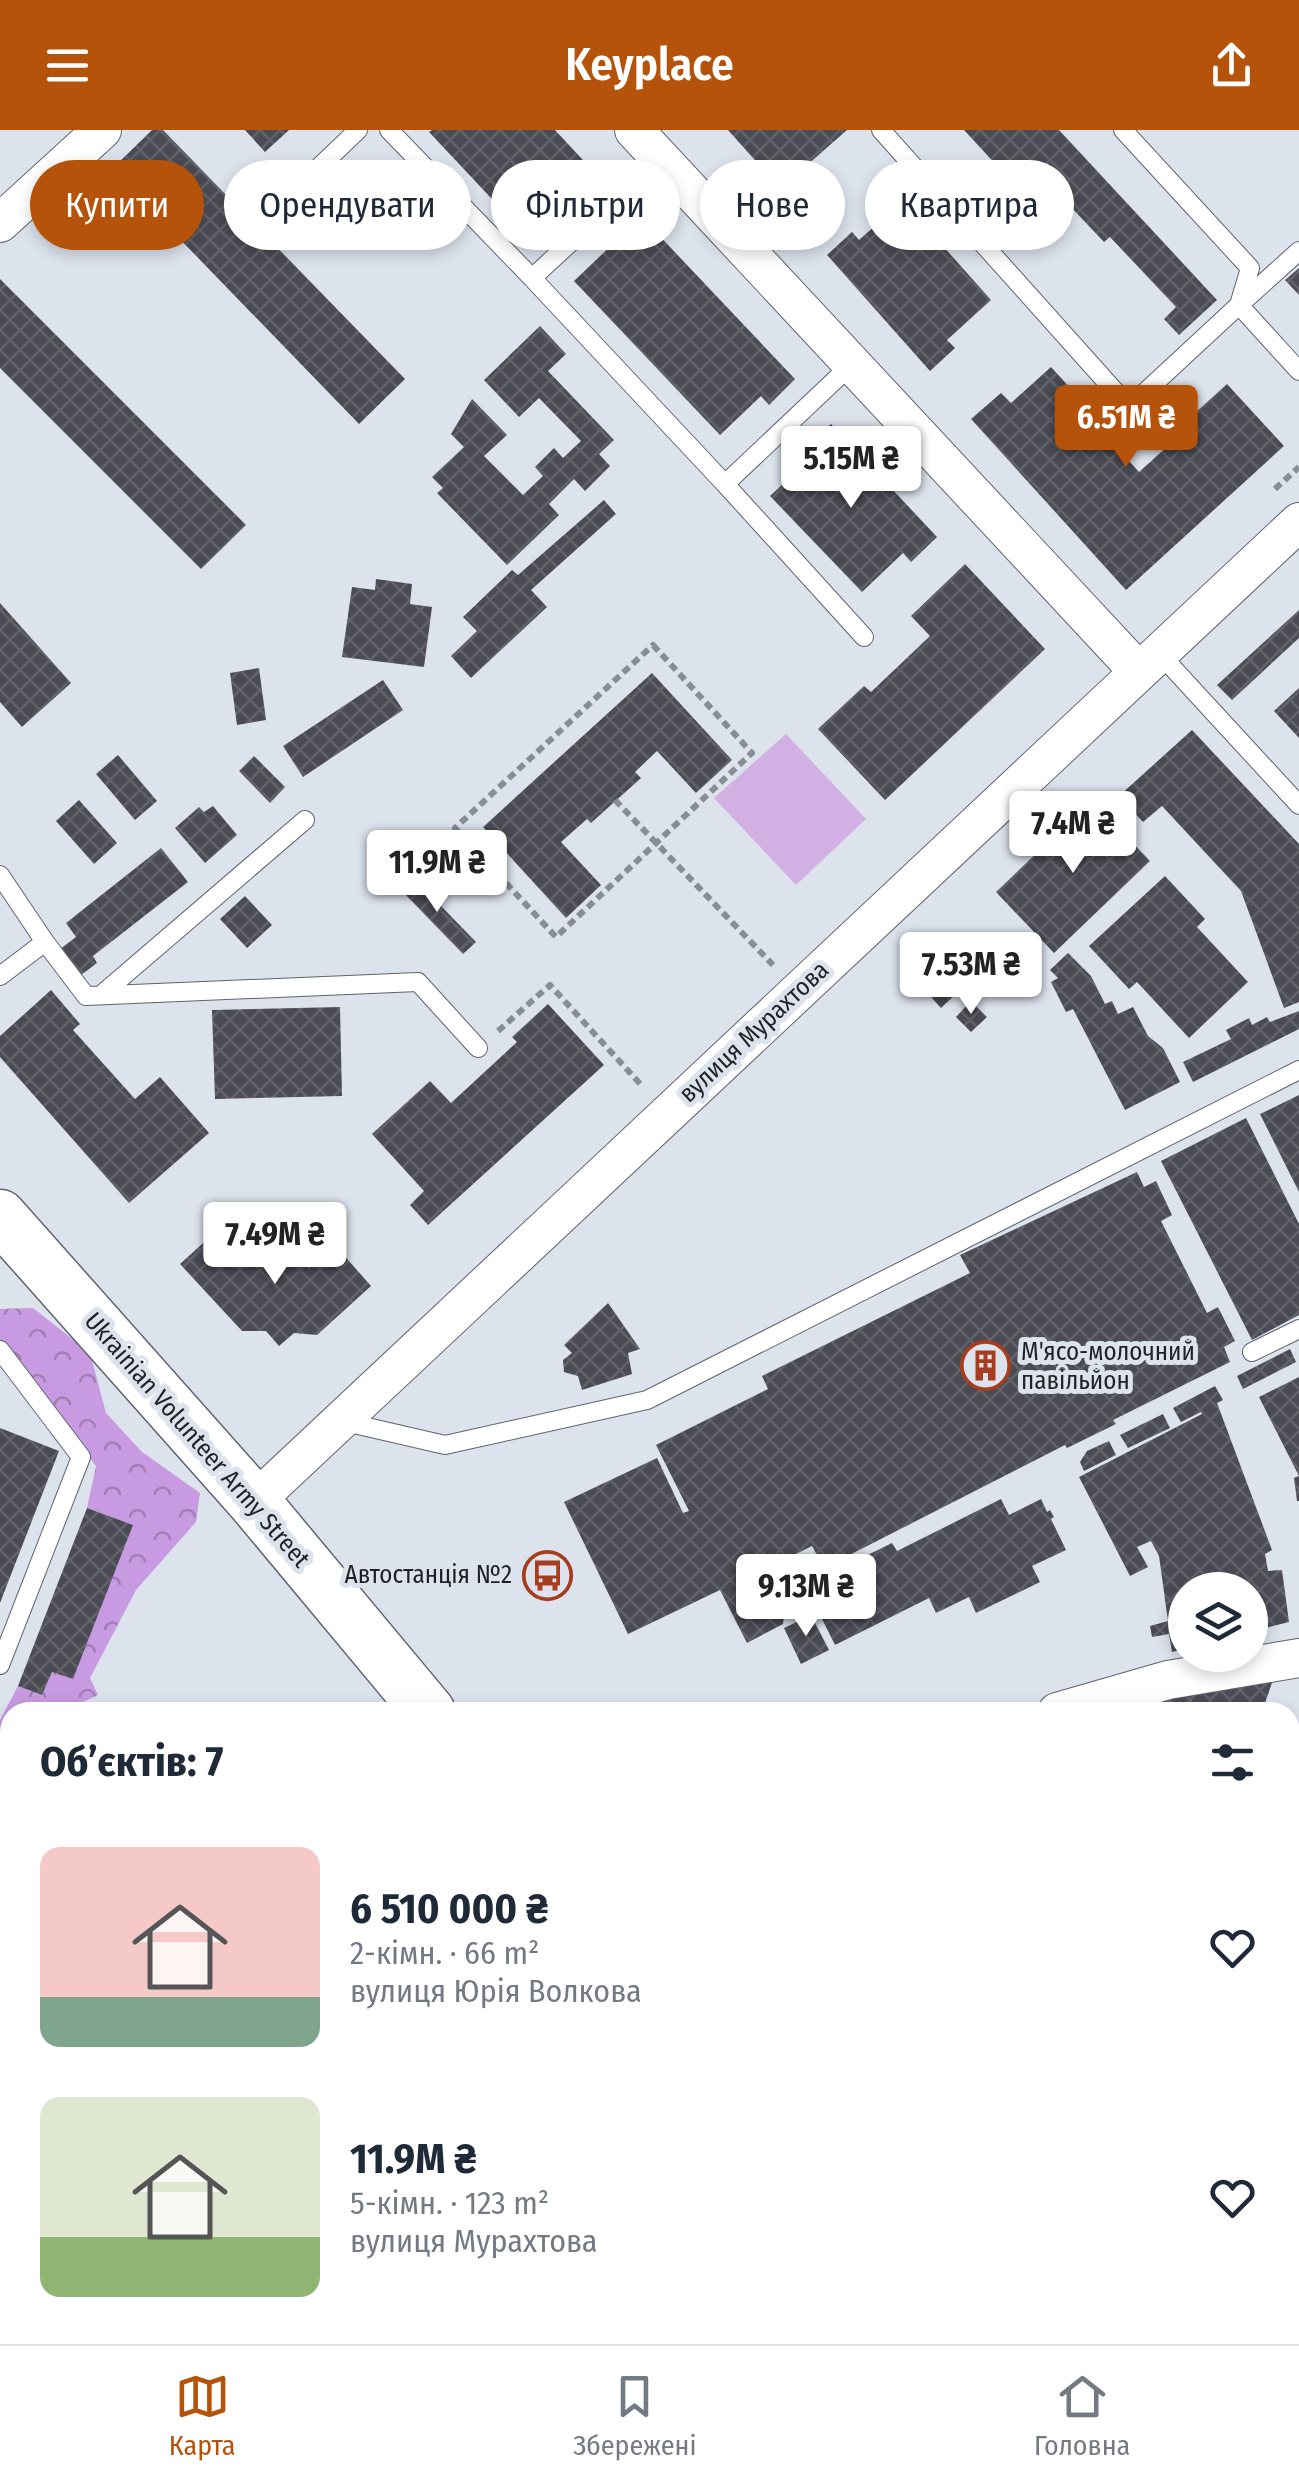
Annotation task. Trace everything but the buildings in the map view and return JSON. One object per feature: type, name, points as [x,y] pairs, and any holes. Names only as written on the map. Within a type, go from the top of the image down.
[{"type":"street","points":[[0,224],[102,130]]},
{"type":"street","points":[[634,130],[852,364],[1149,663]]},
{"type":"street","name":"вулиця Мурахтова","points":[[254,1502],[1299,522]]},
{"type":"street","name":"Ukrainian Volunteer Army Street","points":[[0,1216],[254,1502],[421,1702]]},
{"type":"street","points":[[1092,1702],[1168,1680],[1299,1658]]},
{"type":"lane","points":[[327,160],[358,130]]},
{"type":"lane","points":[[389,130],[725,484],[864,638]]},
{"type":"lane","points":[[881,130],[1129,407],[1299,251]]},
{"type":"lane","points":[[1123,130],[1250,268],[1239,305]]},
{"type":"lane","points":[[532,278],[661,159]]},
{"type":"lane","points":[[1239,305],[1299,371]]},
{"type":"lane","points":[[725,484],[852,364]]},
{"type":"lane","points":[[1149,663],[1299,805]]},
{"type":"lane","points":[[101,996],[305,820]]},
{"type":"lane","points":[[0,875],[86,996],[418,982],[478,1048]]},
{"type":"lane","points":[[0,976],[44,942]]},
{"type":"lane","points":[[339,1421],[445,1445],[647,1400],[1299,1070]]},
{"type":"lane","points":[[1252,1352],[1299,1329]]},
{"type":"lane","points":[[0,1350],[81,1457],[0,1665]]},
{"type":"path","points":[[653,646],[752,754],[656,843],[556,937],[455,828],[653,646]]},
{"type":"path","points":[[615,800],[773,965]]},
{"type":"path","points":[[478,1048],[550,985],[668,1113]]},
{"type":"green space","points":[[33,1308],[90,1353],[106,1413],[142,1452],[200,1493],[196,1522],[136,1590],[90,1678],[98,1695],[83,1702],[10,1702],[18,1686],[42,1695],[52,1672],[73,1678],[132,1525],[87,1508],[96,1466],[0,1346],[0,1309]]},
{"type":"shaded area","points":[[786,734],[866,819],[796,885],[714,798]]},
{"type":"place","name":"М'ясо-молочний павільйон","points":[[986,1366]]},
{"type":"place","name":"Автостанція №2","points":[[547,1575]]}]
